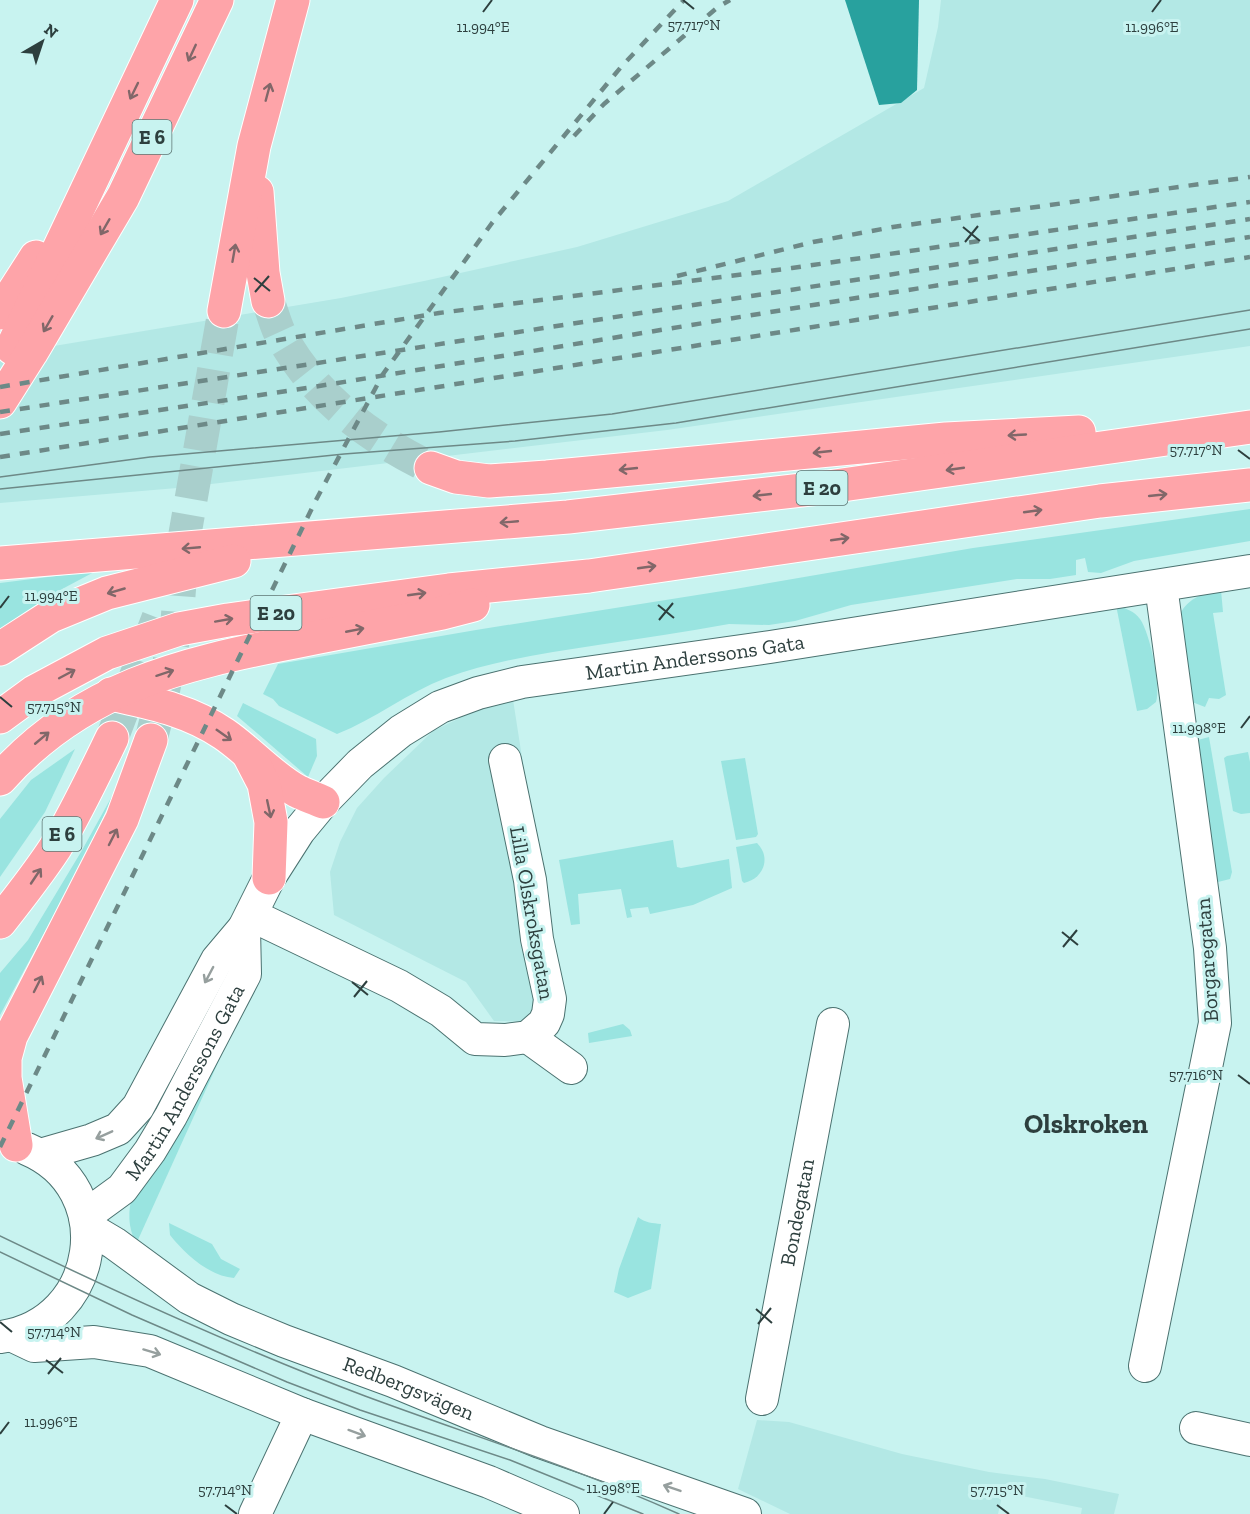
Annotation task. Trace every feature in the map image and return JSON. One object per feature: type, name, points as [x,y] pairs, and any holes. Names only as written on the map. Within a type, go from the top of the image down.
[{"type":"highway","points":[[0,374],[177,0]]},
{"type":"highway","name":"E 6","points":[[0,402],[123,197],[217,0]]},
{"type":"highway","points":[[224,310],[254,146],[293,0]]},
{"type":"highway","points":[[254,146],[263,273],[268,300]]},
{"type":"highway","points":[[0,313],[98,166]]},
{"type":"highway","points":[[431,468],[456,477],[489,481],[946,439],[1089,431],[1249,427]]},
{"type":"highway","name":"E 20","points":[[0,649],[51,616],[107,593],[233,562],[374,534],[568,517],[828,487],[1249,427]]},
{"type":"highway","name":"E 20","points":[[0,717],[34,692],[107,653],[179,629],[228,620],[449,590],[590,576],[1100,501],[1250,485]]},
{"type":"highway","points":[[0,563],[374,534]]},
{"type":"highway","points":[[0,779],[42,737],[70,717],[111,694],[148,678],[194,663],[441,613],[590,576]]},
{"type":"highway","points":[[111,694],[164,705],[180,711],[224,734],[297,791],[323,801]]},
{"type":"highway","name":"E 6","points":[[0,922],[54,848],[82,799],[112,738]]},
{"type":"highway","points":[[19,1147],[5,1078],[5,1058],[11,1036],[122,819],[150,740]]},
{"type":"highway","points":[[249,755],[264,784],[271,822],[269,878]]},
{"type":"street","name":"Martin Anderssons Gata","points":[[19,1147],[92,1140],[118,1129],[138,1107],[217,960],[248,922],[269,878],[299,831],[323,801],[360,764],[401,731],[440,707],[478,693],[522,682],[770,647],[1250,571]]},
{"type":"street","name":"Borgaregatan","points":[[1145,1366],[1215,1023],[1210,948],[1161,586]]},
{"type":"street","name":"Lilla Olskroksgatan","points":[[505,760],[530,880],[537,939],[550,999],[544,1023],[528,1037]]},
{"type":"street","name":"Martin Anderssons Gata","points":[[86,1221],[122,1189],[150,1151],[171,1116],[245,974],[248,922]]},
{"type":"street","points":[[248,922],[399,986],[441,1011],[475,1039],[506,1040],[528,1037],[571,1068]]},
{"type":"street","name":"Bondegatan","points":[[762,1399],[833,1024]]},
{"type":"street","points":[[6,1336],[31,1329],[48,1319],[68,1298],[81,1275],[87,1253],[86,1221],[75,1191],[59,1170],[19,1147]]},
{"type":"street","name":"Redbergsvägen","points":[[86,1221],[189,1298],[231,1319],[540,1442],[746,1514]]},
{"type":"street","points":[[6,1336],[34,1346],[94,1342],[150,1351],[302,1414],[489,1482],[563,1514]]},
{"type":"street","points":[[255,1514],[302,1414]]},
{"type":"street","points":[[1196,1428],[1250,1440]]},
{"type":"shaded area","points":[[845,0],[919,0],[917,90],[901,103],[879,105]]},
{"type":"shaded area","points":[[941,0],[1250,0],[1250,346],[667,430],[177,488],[0,503],[0,355],[341,298],[424,281],[577,247],[728,201],[924,88],[938,27]]},
{"type":"shaded area","points":[[1250,509],[1250,541],[1134,561],[1101,573],[1088,572],[1085,558],[1076,560],[1076,575],[1050,579],[1017,579],[851,605],[795,621],[769,625],[729,624],[502,662],[432,684],[337,734],[279,706],[273,699],[263,694],[278,664],[973,548]]},
{"type":"shaded area","points":[[96,571],[49,596],[0,632],[0,583]]},
{"type":"shaded area","points":[[1221,590],[1223,612],[1213,613],[1226,695],[1219,699],[1209,698],[1205,707],[1192,702],[1178,618],[1190,601],[1207,593]]},
{"type":"shaded area","points":[[1116,605],[1138,616],[1151,647],[1157,694],[1156,702],[1147,709],[1137,711]]},
{"type":"shaded area","points":[[512,693],[563,1022],[494,1021],[466,982],[334,915],[330,872],[340,842],[357,808],[384,778],[433,731]]},
{"type":"shaded area","points":[[243,703],[316,739],[317,756],[308,777],[237,716]]},
{"type":"shaded area","points":[[1209,737],[1232,872],[1230,879],[1218,882],[1194,741]]},
{"type":"shaded area","points":[[75,749],[45,812],[0,877],[0,819],[31,780]]},
{"type":"shaded area","points":[[1248,752],[1250,813],[1241,814],[1233,811],[1224,758]]},
{"type":"shaded area","points":[[745,758],[758,834],[756,837],[736,840],[721,761]]},
{"type":"shaded area","points":[[116,789],[83,861],[0,1015],[0,973],[28,940]]},
{"type":"shaded area","points":[[673,840],[677,867],[729,859],[732,888],[693,905],[650,914],[648,907],[630,909],[632,917],[627,918],[621,889],[578,894],[580,924],[571,925],[559,860]]},
{"type":"shaded area","points":[[757,843],[764,855],[763,867],[756,877],[744,883],[736,847]]},
{"type":"shaded area","points":[[236,1023],[137,1242],[130,1224],[132,1196]]},
{"type":"shaded area","points":[[623,1024],[630,1030],[632,1036],[589,1043],[588,1033]]},
{"type":"shaded area","points":[[638,1217],[646,1222],[661,1224],[651,1289],[628,1298],[614,1292],[619,1269]]},
{"type":"shaded area","points":[[169,1223],[212,1244],[221,1259],[240,1269],[234,1278],[216,1273],[198,1263],[170,1235]]},
{"type":"shaded area","points":[[757,1420],[789,1422],[902,1454],[989,1472],[1045,1479],[1119,1494],[1114,1514],[1081,1514],[1082,1508],[1003,1492],[998,1514],[790,1514],[738,1489]]},
{"type":"tunnel","points":[[268,301],[283,339],[297,361],[329,398],[366,430],[431,468]]},
{"type":"tunnel","points":[[151,740],[177,621],[183,545],[224,311]]},
{"type":"tunnel","points":[[112,738],[158,618]]},
{"type":"tram line","points":[[0,477],[150,457],[439,432],[612,414],[1250,310]]},
{"type":"tram line","points":[[0,489],[344,454],[515,441],[676,423],[1250,329]]},
{"type":"tram line","points":[[0,1236],[135,1300],[272,1359],[365,1396],[563,1467],[679,1514]]},
{"type":"tram line","points":[[0,1252],[132,1315],[287,1382],[360,1410],[510,1460],[643,1514]]},
{"type":"railway","points":[[0,1147],[316,500],[383,374],[492,223],[621,67],[684,0]]},
{"type":"railway","points":[[574,136],[604,104],[718,7],[730,0]]},
{"type":"railway","points":[[677,276],[813,242],[893,227],[1250,177]]},
{"type":"railway","points":[[0,387],[439,313],[792,268],[1250,202]]},
{"type":"railway","points":[[0,412],[1250,219]]},
{"type":"railway","points":[[0,434],[307,388],[850,299],[1250,237]]},
{"type":"railway","points":[[0,457],[1250,257]]},
{"type":"district","name":"Olskroken","points":[[1086,1124]]}]
